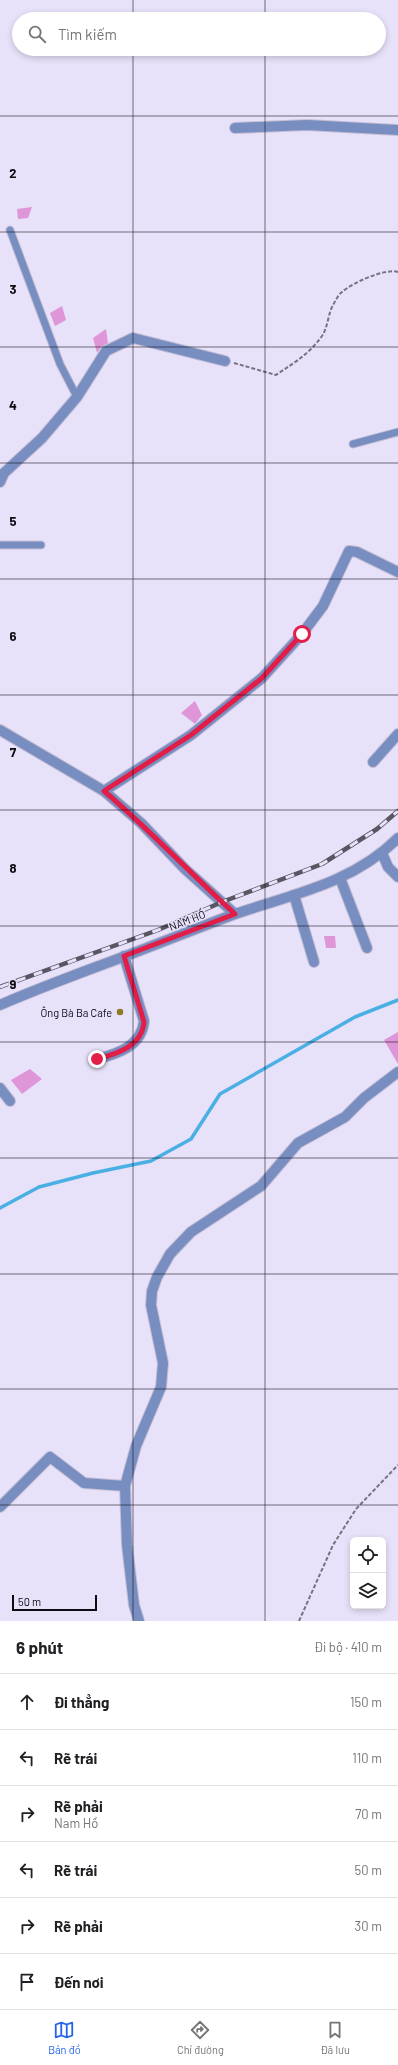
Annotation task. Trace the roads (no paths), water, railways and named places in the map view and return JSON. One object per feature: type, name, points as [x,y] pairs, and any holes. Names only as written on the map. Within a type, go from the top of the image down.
[{"type":"street","points":[[235,128],[307,125],[398,130]]},
{"type":"street","points":[[0,482],[4,473],[42,438],[76,396],[106,351],[133,338],[225,361]]},
{"type":"street","points":[[104,791],[191,735],[262,678],[302,634],[323,606],[349,551],[357,552],[398,572]]},
{"type":"street","points":[[0,730],[104,791],[141,823],[185,869],[235,914]]},
{"type":"street","points":[[372,762],[398,734]]},
{"type":"street","name":"NAM HỒ","points":[[0,1005],[39,987],[235,914],[340,878],[361,868],[382,853],[398,838]]},
{"type":"street","points":[[382,853],[388,867],[398,877]]},
{"type":"street","points":[[340,878],[366,948]]},
{"type":"street","points":[[294,895],[314,962]]},
{"type":"street","points":[[97,1059],[116,1054],[129,1047],[143,1030],[144,1022],[124,956]]},
{"type":"street","points":[[139,1621],[134,1605],[127,1545],[125,1486],[136,1446],[161,1387],[162,1358],[150,1305],[152,1291],[157,1277],[170,1254],[191,1232],[261,1186],[298,1143],[345,1117],[364,1098],[398,1072]]},
{"type":"street","points":[[0,1088],[10,1101]]},
{"type":"street","points":[[0,1507],[50,1456],[84,1483],[125,1486]]},
{"type":"lane","points":[[10,230],[60,364],[76,396]]},
{"type":"lane","points":[[353,444],[398,432]]},
{"type":"lane","points":[[0,545],[41,545]]},
{"type":"waterway","points":[[0,1208],[39,1187],[93,1173],[151,1161],[191,1139],[220,1094],[355,1017],[398,1000]]},
{"type":"railway","points":[[0,987],[158,930],[222,902],[322,864],[377,829],[398,811]]},
{"type":"place","name":"Ông Bà Ba Cafe","points":[[120,1012]]}]
